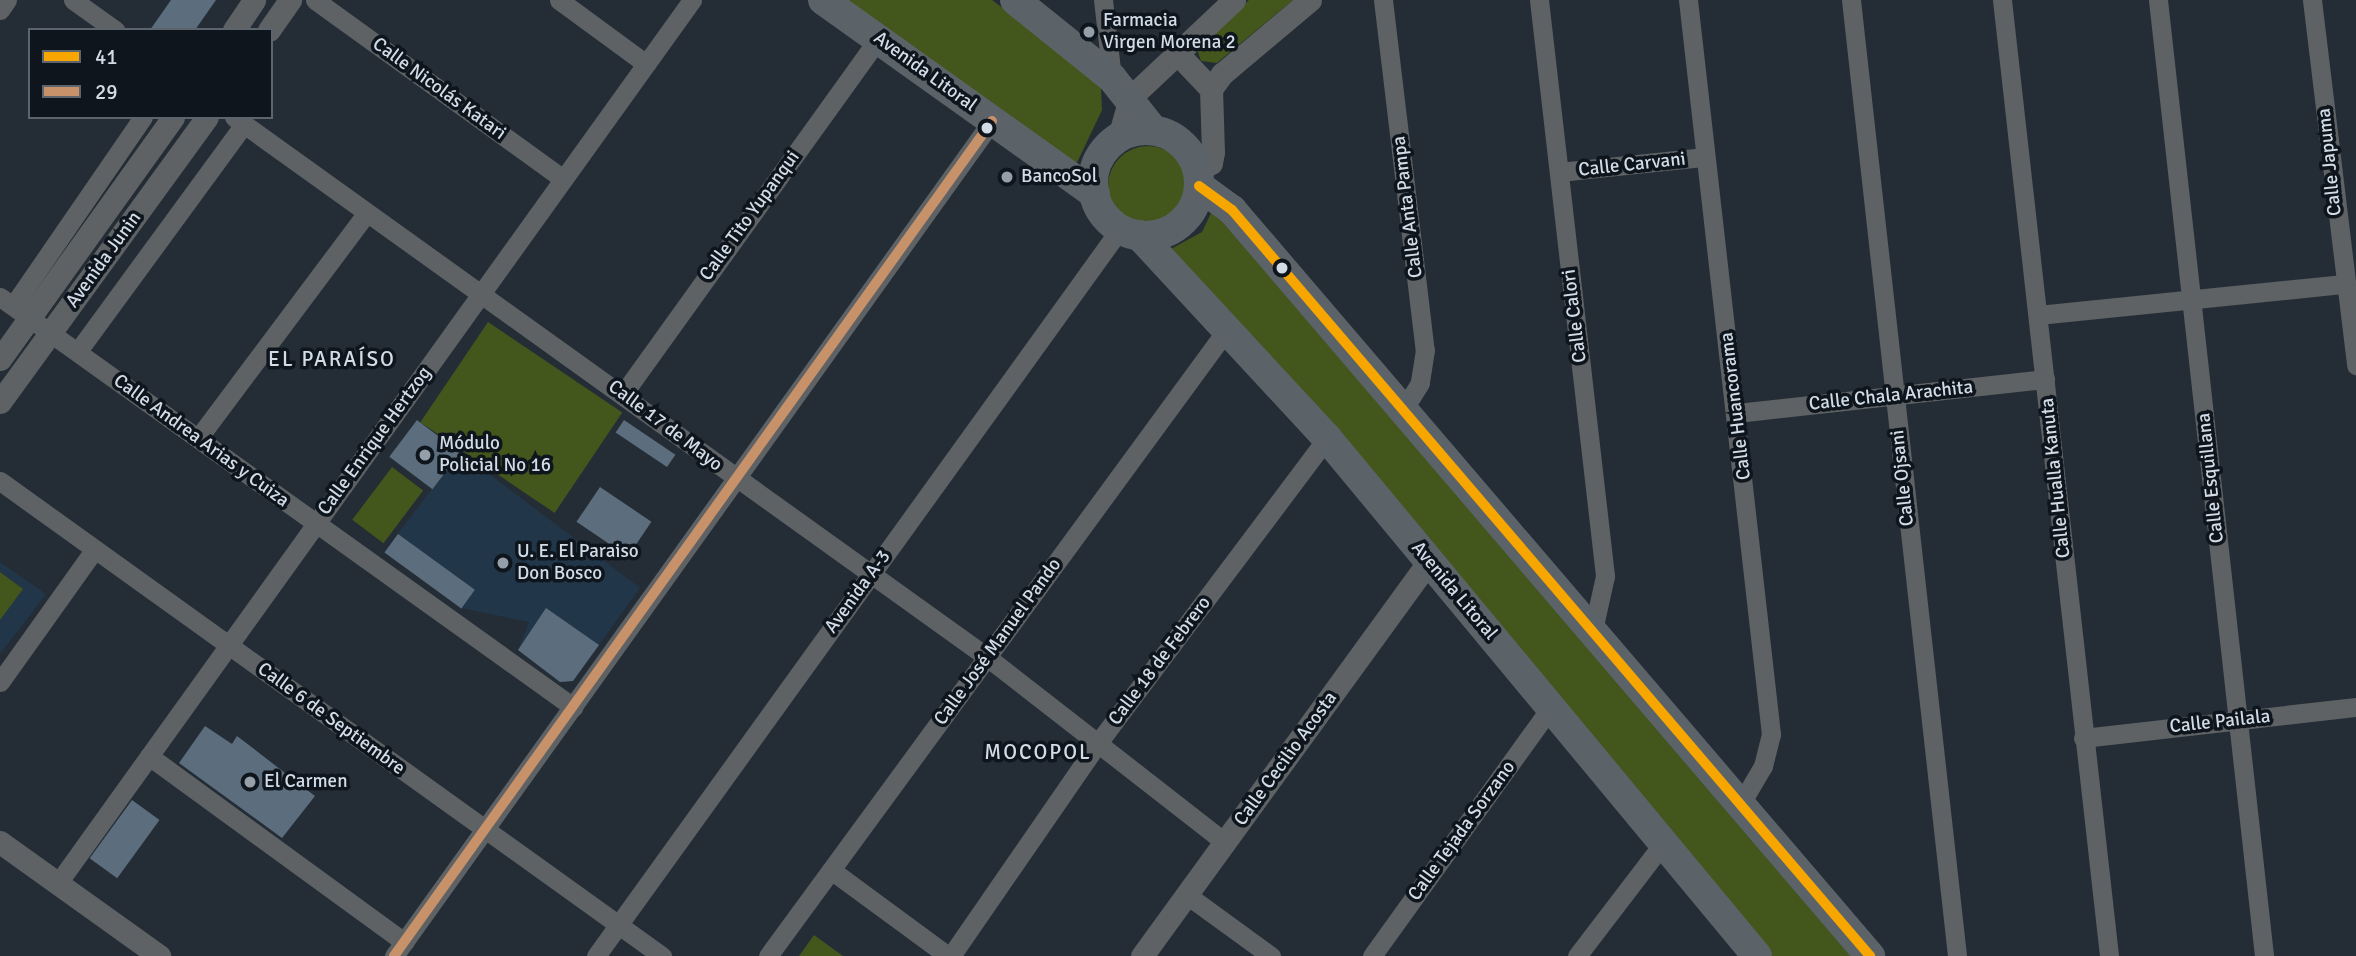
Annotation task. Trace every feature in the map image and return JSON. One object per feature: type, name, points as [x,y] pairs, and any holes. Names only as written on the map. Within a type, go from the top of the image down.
[{"type":"main road","name":"Avenida Litoral","points":[[823,0],[1095,194]]},
{"type":"main road","points":[[1015,0],[1121,88],[1153,130],[1184,146],[1199,178],[1232,209],[1870,956]]},
{"type":"main road","points":[[1153,130],[1119,137],[1097,164],[1095,194],[1103,214],[1129,232],[1164,233],[1182,222],[1196,202],[1199,178]]},
{"type":"main road","name":"Avenida Litoral","points":[[1129,232],[1228,328],[1327,438],[1662,845],[1758,956]]},
{"type":"street","points":[[0,9],[7,0]]},
{"type":"street","points":[[72,0],[112,28]]},
{"type":"street","points":[[235,28],[254,0]]},
{"type":"street","points":[[270,28],[290,0]]},
{"type":"street","name":"Calle Nicolás Katari","points":[[315,0],[563,179]]},
{"type":"street","points":[[559,0],[646,64]]},
{"type":"street","name":"Calle Enrique Hertzog","points":[[58,883],[692,0]]},
{"type":"street","points":[[1103,0],[1121,88],[1119,137]]},
{"type":"street","points":[[1121,88],[1175,51],[1234,0]]},
{"type":"street","points":[[1199,178],[1211,163],[1213,152],[1211,89],[1222,75],[1310,0]]},
{"type":"street","name":"Calle Anta Pampa","points":[[1383,0],[1425,350],[1420,383],[1404,409]]},
{"type":"street","name":"Calle Calori","points":[[1539,0],[1605,576],[1593,630]]},
{"type":"street","name":"Calle Huancorama","points":[[1688,0],[1737,413],[1771,734],[1763,766],[1740,805]]},
{"type":"street","name":"Calle Ojsani","points":[[1851,0],[1957,956]]},
{"type":"street","name":"Calle Hualla Kanuta","points":[[2002,0],[2109,956]]},
{"type":"street","name":"Calle Esquillana","points":[[2158,0],[2264,956]]},
{"type":"street","name":"Calle Japuma","points":[[2312,0],[2344,284],[2355,352]]},
{"type":"street","name":"Calle Tito Yupanqui","points":[[623,394],[878,39]]},
{"type":"street","points":[[1175,51],[1211,89]]},
{"type":"street","points":[[14,307],[142,119]]},
{"type":"street","name":"Avenida Junin","points":[[0,359],[14,307],[171,119]]},
{"type":"street","name":"Avenida Junin","points":[[0,402],[206,119]]},
{"type":"street","points":[[78,351],[239,121]]},
{"type":"street","name":"Calle 17 de Mayo","points":[[239,121],[987,657],[1225,842]]},
{"type":"street","points":[[149,756],[399,949],[992,121]]},
{"type":"street","name":"Calle Carvani","points":[[1559,172],[1705,157]]},
{"type":"street","points":[[199,437],[366,214]]},
{"type":"street","name":"Avenida A-3","points":[[596,956],[871,575],[1129,232]]},
{"type":"street","points":[[2038,315],[2344,284]]},
{"type":"street","name":"Calle Andrea Arias y Cuiza","points":[[14,307],[199,437],[315,525],[573,707]]},
{"type":"street","name":"Calle José Manuel Pando","points":[[768,956],[1228,328]]},
{"type":"street","name":"Calle Chala Arachita","points":[[1737,413],[2045,379]]},
{"type":"street","name":"Calle 18 de Febrero","points":[[949,956],[1098,743],[1327,438]]},
{"type":"street","name":"Calle 6 de Septiembre","points":[[0,481],[662,956]]},
{"type":"street","points":[[0,682],[95,549]]},
{"type":"street","name":"Calle Cecilio Acosta","points":[[1142,956],[1429,561]]},
{"type":"street","name":"Calle Tejada Sorzano","points":[[1372,956],[1551,707]]},
{"type":"street","name":"Calle Pailala","points":[[2083,737],[2356,707]]},
{"type":"street","points":[[0,842],[159,956]]},
{"type":"street","points":[[1577,956],[1662,845]]},
{"type":"street","points":[[831,870],[949,956]]},
{"type":"street","points":[[1187,895],[1272,956]]},
{"type":"shaded area","name":"U. E. El Paraiso Don Bosco","points":[[460,452],[640,588],[573,681],[560,682],[518,650],[529,622],[461,608],[384,552]]},
{"type":"shaded area","points":[[0,562],[46,594],[0,654]]},
{"type":"green space","points":[[834,0],[992,0],[1095,77],[1101,88],[1102,110],[1073,171]]},
{"type":"green space","points":[[1249,0],[1293,0],[1217,63],[1201,61],[1196,46]]},
{"type":"green space","points":[[1148,146],[1163,149],[1176,158],[1185,171],[1188,186],[1185,201],[1176,214],[1163,223],[1148,226],[1133,223],[1120,214],[1111,201],[1108,186],[1111,171],[1120,158],[1133,149]]},
{"type":"green space","points":[[1214,207],[1851,956],[1770,956],[1171,249],[1202,232]]},
{"type":"green space","points":[[488,322],[622,413],[555,513],[420,422]]},
{"type":"green space","points":[[392,467],[423,490],[383,543],[352,520]]},
{"type":"green space","points":[[0,572],[23,589],[0,620]]},
{"type":"green space","points":[[814,935],[843,956],[799,956]]},
{"type":"building","points":[[171,0],[216,0],[196,28],[151,28]]},
{"type":"building","name":"Módulo Policial No 16","points":[[417,420],[460,452],[432,489],[389,457]]},
{"type":"building","points":[[624,420],[675,455],[667,467],[616,432]]},
{"type":"building","points":[[600,487],[651,522],[628,556],[577,522]]},
{"type":"building","points":[[398,534],[475,590],[461,608],[384,553]]},
{"type":"building","points":[[546,608],[599,645],[573,681],[560,682],[518,650]]},
{"type":"building","name":"El Carmen","points":[[205,726],[232,744],[237,736],[315,796],[282,838],[179,763]]},
{"type":"building","points":[[132,800],[160,820],[117,878],[90,858]]},
{"type":"transit line","name":"29","points":[[394,956],[992,121]]},
{"type":"transit line","name":"41","points":[[1199,186],[1232,210],[1870,956]]},
{"type":"place","name":"Farmacia Virgen Morena 2","points":[[1089,32]]},
{"type":"place","name":"BancoSol","points":[[1007,177]]},
{"type":"place","name":"Módulo Policial No 16","points":[[425,455]]},
{"type":"place","name":"U. E. El Paraiso Don Bosco","points":[[503,563]]},
{"type":"place","name":"El Carmen","points":[[250,782]]},
{"type":"district","name":"EL PARAÍSO","points":[[332,359]]},
{"type":"district","name":"MOCOPOL","points":[[1038,752]]}]
